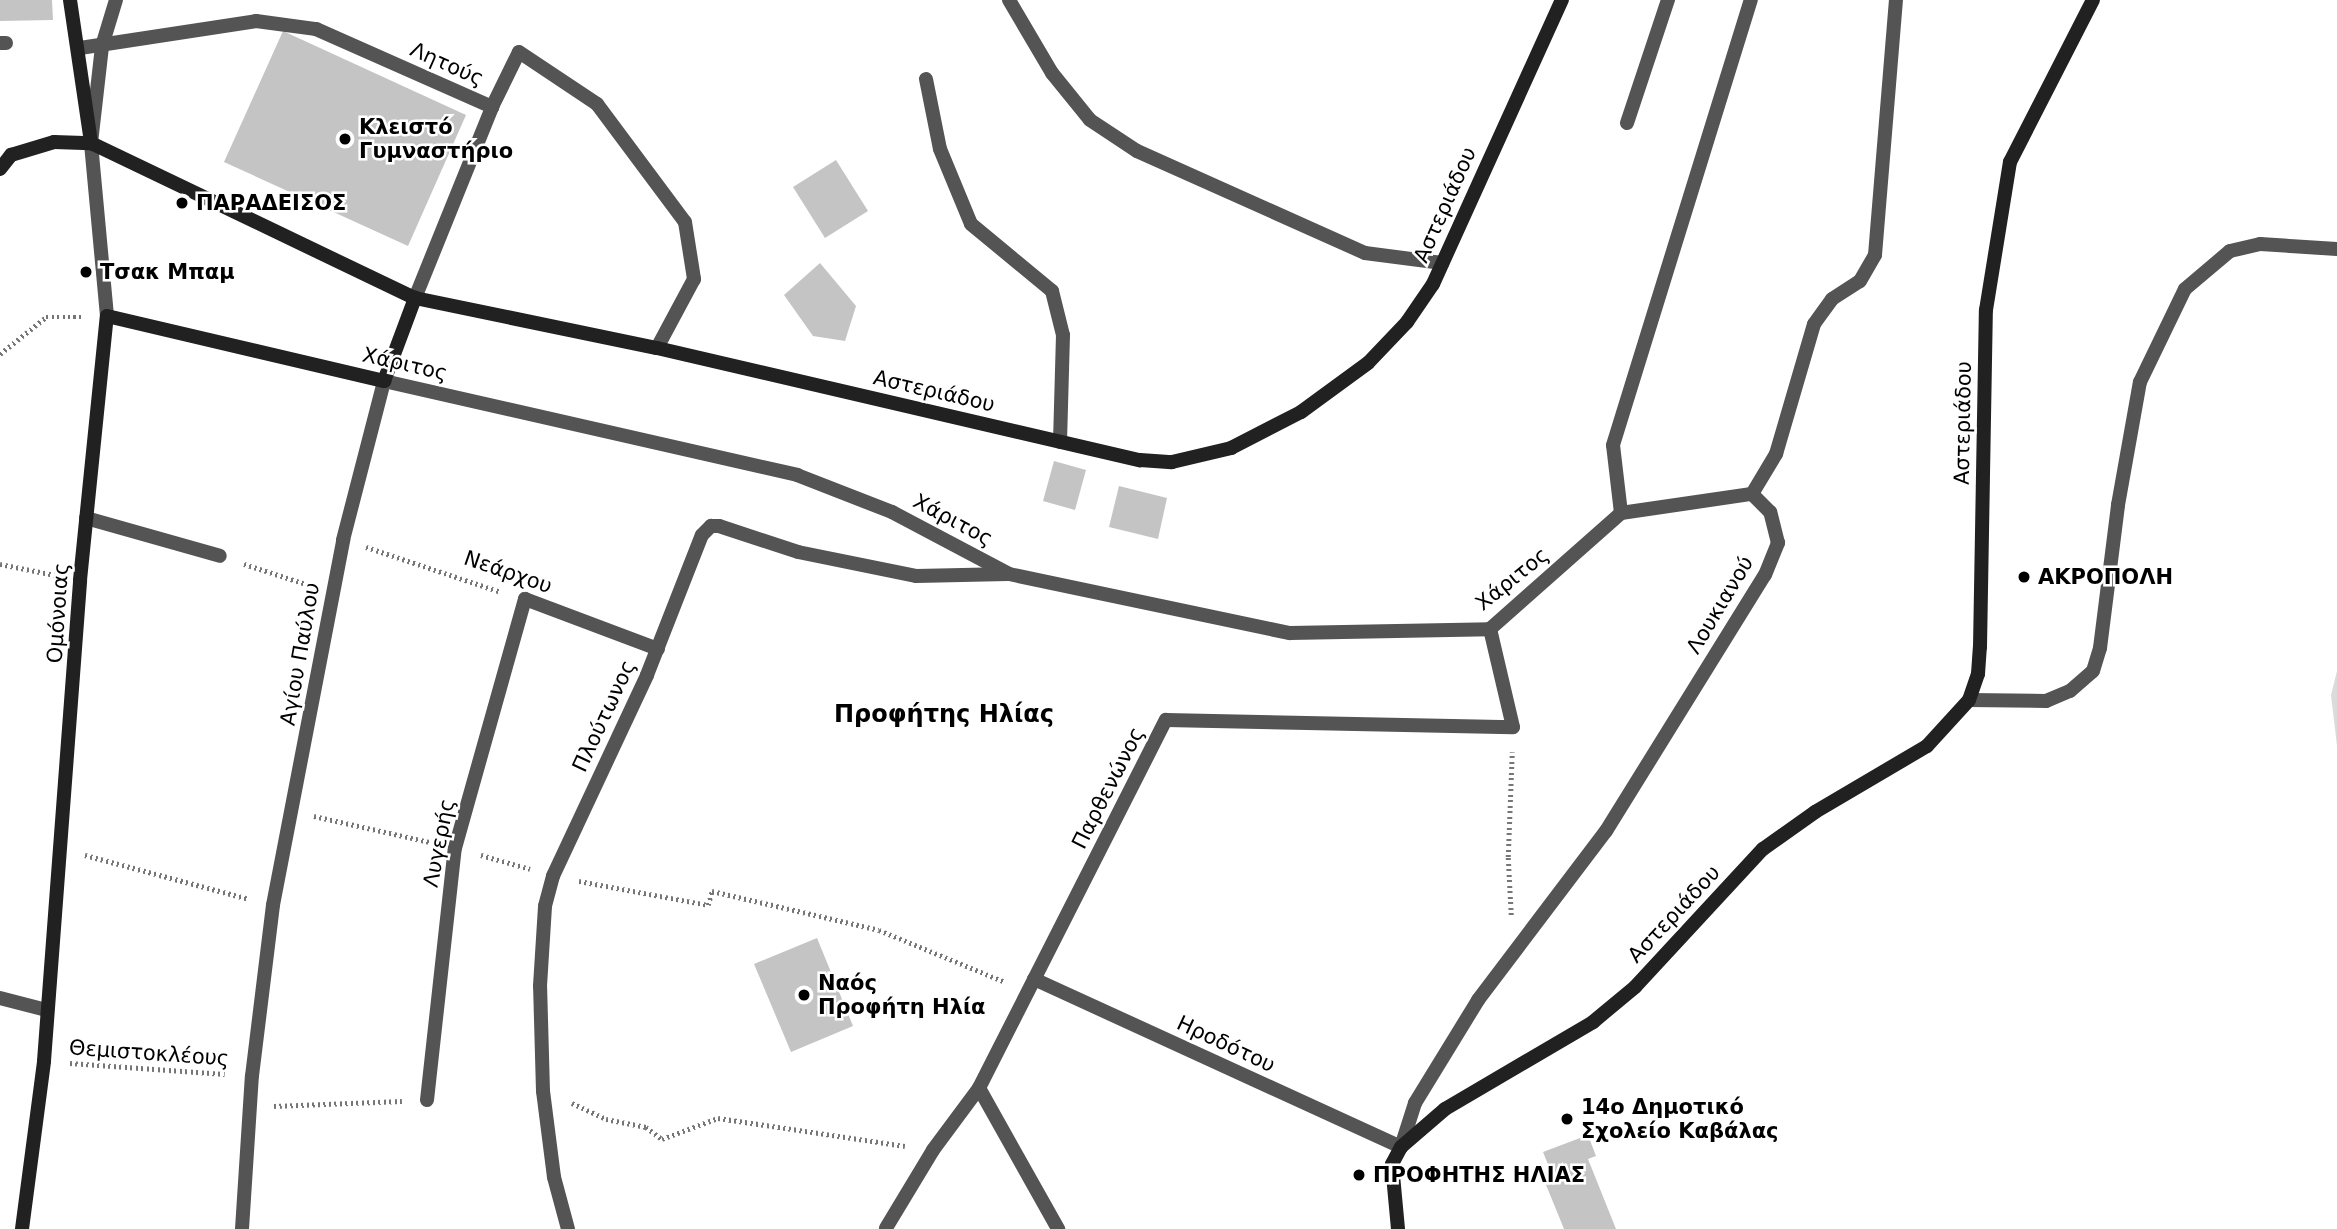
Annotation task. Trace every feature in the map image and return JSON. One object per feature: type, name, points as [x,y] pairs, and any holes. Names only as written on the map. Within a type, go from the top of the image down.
[{"type":"street","name":"Ομόνοιας","points":[[22,1229],[44,1061],[46,1010],[64,850],[80,580],[107,316],[80,48],[70,0]]},
{"type":"street","points":[[0,169],[11,155],[54,142],[91,143],[102,47],[116,0]]},
{"type":"street","points":[[1009,0],[1052,73],[1090,120],[1137,150],[1365,253],[1442,263]]},
{"type":"street","name":"Αστεριάδου","points":[[91,143],[415,298],[657,348],[1140,460],[1172,462],[1213,454],[1250,440],[1301,412],[1368,363],[1420,306],[1562,0]]},
{"type":"street","points":[[1628,123],[1668,0]]},
{"type":"street","points":[[1751,0],[1613,445],[1621,513],[1752,494],[1776,454],[1814,324],[1832,299],[1860,281],[1875,255],[1896,0]]},
{"type":"street","name":"Αστεριάδου","points":[[1401,1147],[1445,1110],[1593,1022],[1635,987],[1763,849],[1815,812],[1927,746],[1969,700],[1978,674],[1980,647],[1986,310],[2010,162],[2093,0]]},
{"type":"street","name":"Λητούς","points":[[80,48],[102,47],[256,21],[316,29],[492,107],[519,52],[597,104],[685,222],[694,279],[657,348]]},
{"type":"street","points":[[926,79],[940,149],[971,224],[1052,291],[1063,335],[1060,442]]},
{"type":"street","name":"Αγίου Παύλου","points":[[242,1229],[249,1107],[273,905],[343,540],[384,381],[492,107]]},
{"type":"street","points":[[1969,700],[2046,701],[2070,691],[2093,671],[2100,648],[2118,505],[2140,382],[2185,289],[2230,251],[2260,244],[2337,249]]},
{"type":"street","name":"Χάριτος","points":[[107,316],[822,483],[892,512],[1009,574],[1290,634],[1490,628],[1621,513]]},
{"type":"street","name":"Λουκιανού","points":[[1401,1147],[1415,1103],[1478,1000],[1606,831],[1765,575],[1778,543],[1770,512],[1752,494]]},
{"type":"street","points":[[86,518],[220,556]]},
{"type":"street","name":"Πλούτωνος","points":[[568,1229],[554,1177],[543,1066],[542,927],[553,876],[658,649],[683,574],[702,535],[711,526],[798,552],[916,576],[1009,574]]},
{"type":"street","name":"Νεάρχου","points":[[525,599],[658,649]]},
{"type":"street","name":"Λυγερής","points":[[427,1100],[455,848],[525,599]]},
{"type":"street","points":[[1490,628],[1513,727]]},
{"type":"street","name":"Παρθενώνος","points":[[886,1228],[933,1150],[979,1088],[1166,720],[1513,727]]},
{"type":"street","name":"Ηροδότου","points":[[1032,985],[1401,1147]]},
{"type":"street","points":[[0,998],[46,1010]]},
{"type":"street","points":[[979,1088],[1058,1229]]},
{"type":"street","points":[[1398,1229],[1392,1164],[1401,1147]]},
{"type":"path","points":[[0,354],[46,317],[107,316]]},
{"type":"path","name":"Νεάρχου","points":[[343,540],[525,599]]},
{"type":"path","points":[[220,556],[333,593]]},
{"type":"path","points":[[0,564],[80,580]]},
{"type":"path","points":[[1513,727],[1508,904],[1520,946]]},
{"type":"path","points":[[293,811],[455,848],[553,876],[708,905],[712,891],[879,930],[1032,985]]},
{"type":"path","points":[[64,850],[273,905]]},
{"type":"path","name":"Θεμιστοκλέους","points":[[44,1061],[252,1076]]},
{"type":"path","points":[[543,1066],[556,1071],[573,1106],[646,1127],[662,1139],[718,1118],[933,1150]]},
{"type":"path","points":[[249,1107],[427,1100]]},
{"type":"shaded area","points":[[2337,671],[2337,746],[2331,695]]},
{"type":"building","points":[[0,0],[52,0],[53,20],[0,21]]},
{"type":"building","name":"Κλειστό Γυμναστήριο","points":[[283,31],[466,115],[408,246],[224,162]]},
{"type":"building","points":[[836,160],[868,211],[825,238],[793,187]]},
{"type":"building","points":[[820,263],[856,306],[845,341],[813,336],[784,295]]},
{"type":"building","points":[[1054,461],[1086,470],[1075,510],[1043,501]]},
{"type":"building","points":[[1119,486],[1167,498],[1158,539],[1109,527]]},
{"type":"building","name":"Ναός Προφήτη Ηλία","points":[[817,938],[853,1026],[791,1052],[754,964]]},
{"type":"building","points":[[1588,1135],[1596,1156],[1588,1159],[1616,1229],[1564,1229],[1542,1175],[1551,1172],[1543,1152]]},
{"type":"place","name":"Κλειστό Γυμναστήριο","points":[[345,139]]},
{"type":"place","name":"ΠΑΡΑΔΕΙΣΟΣ","points":[[182,203]]},
{"type":"place","name":"Τσακ Μπαμ","points":[[86,272]]},
{"type":"place","name":"ΑΚΡΟΠΟΛΗ","points":[[2024,577]]},
{"type":"place","name":"Ναός Προφήτη Ηλία","points":[[804,995]]},
{"type":"place","name":"14ο Δημοτικό Σχολείο Καβάλας","points":[[1567,1119]]},
{"type":"place","name":"ΠΡΟΦΗΤΗΣ ΗΛΙΑΣ","points":[[1359,1175]]},
{"type":"district","name":"Προφήτης Ηλίας","points":[[944,715]]}]
